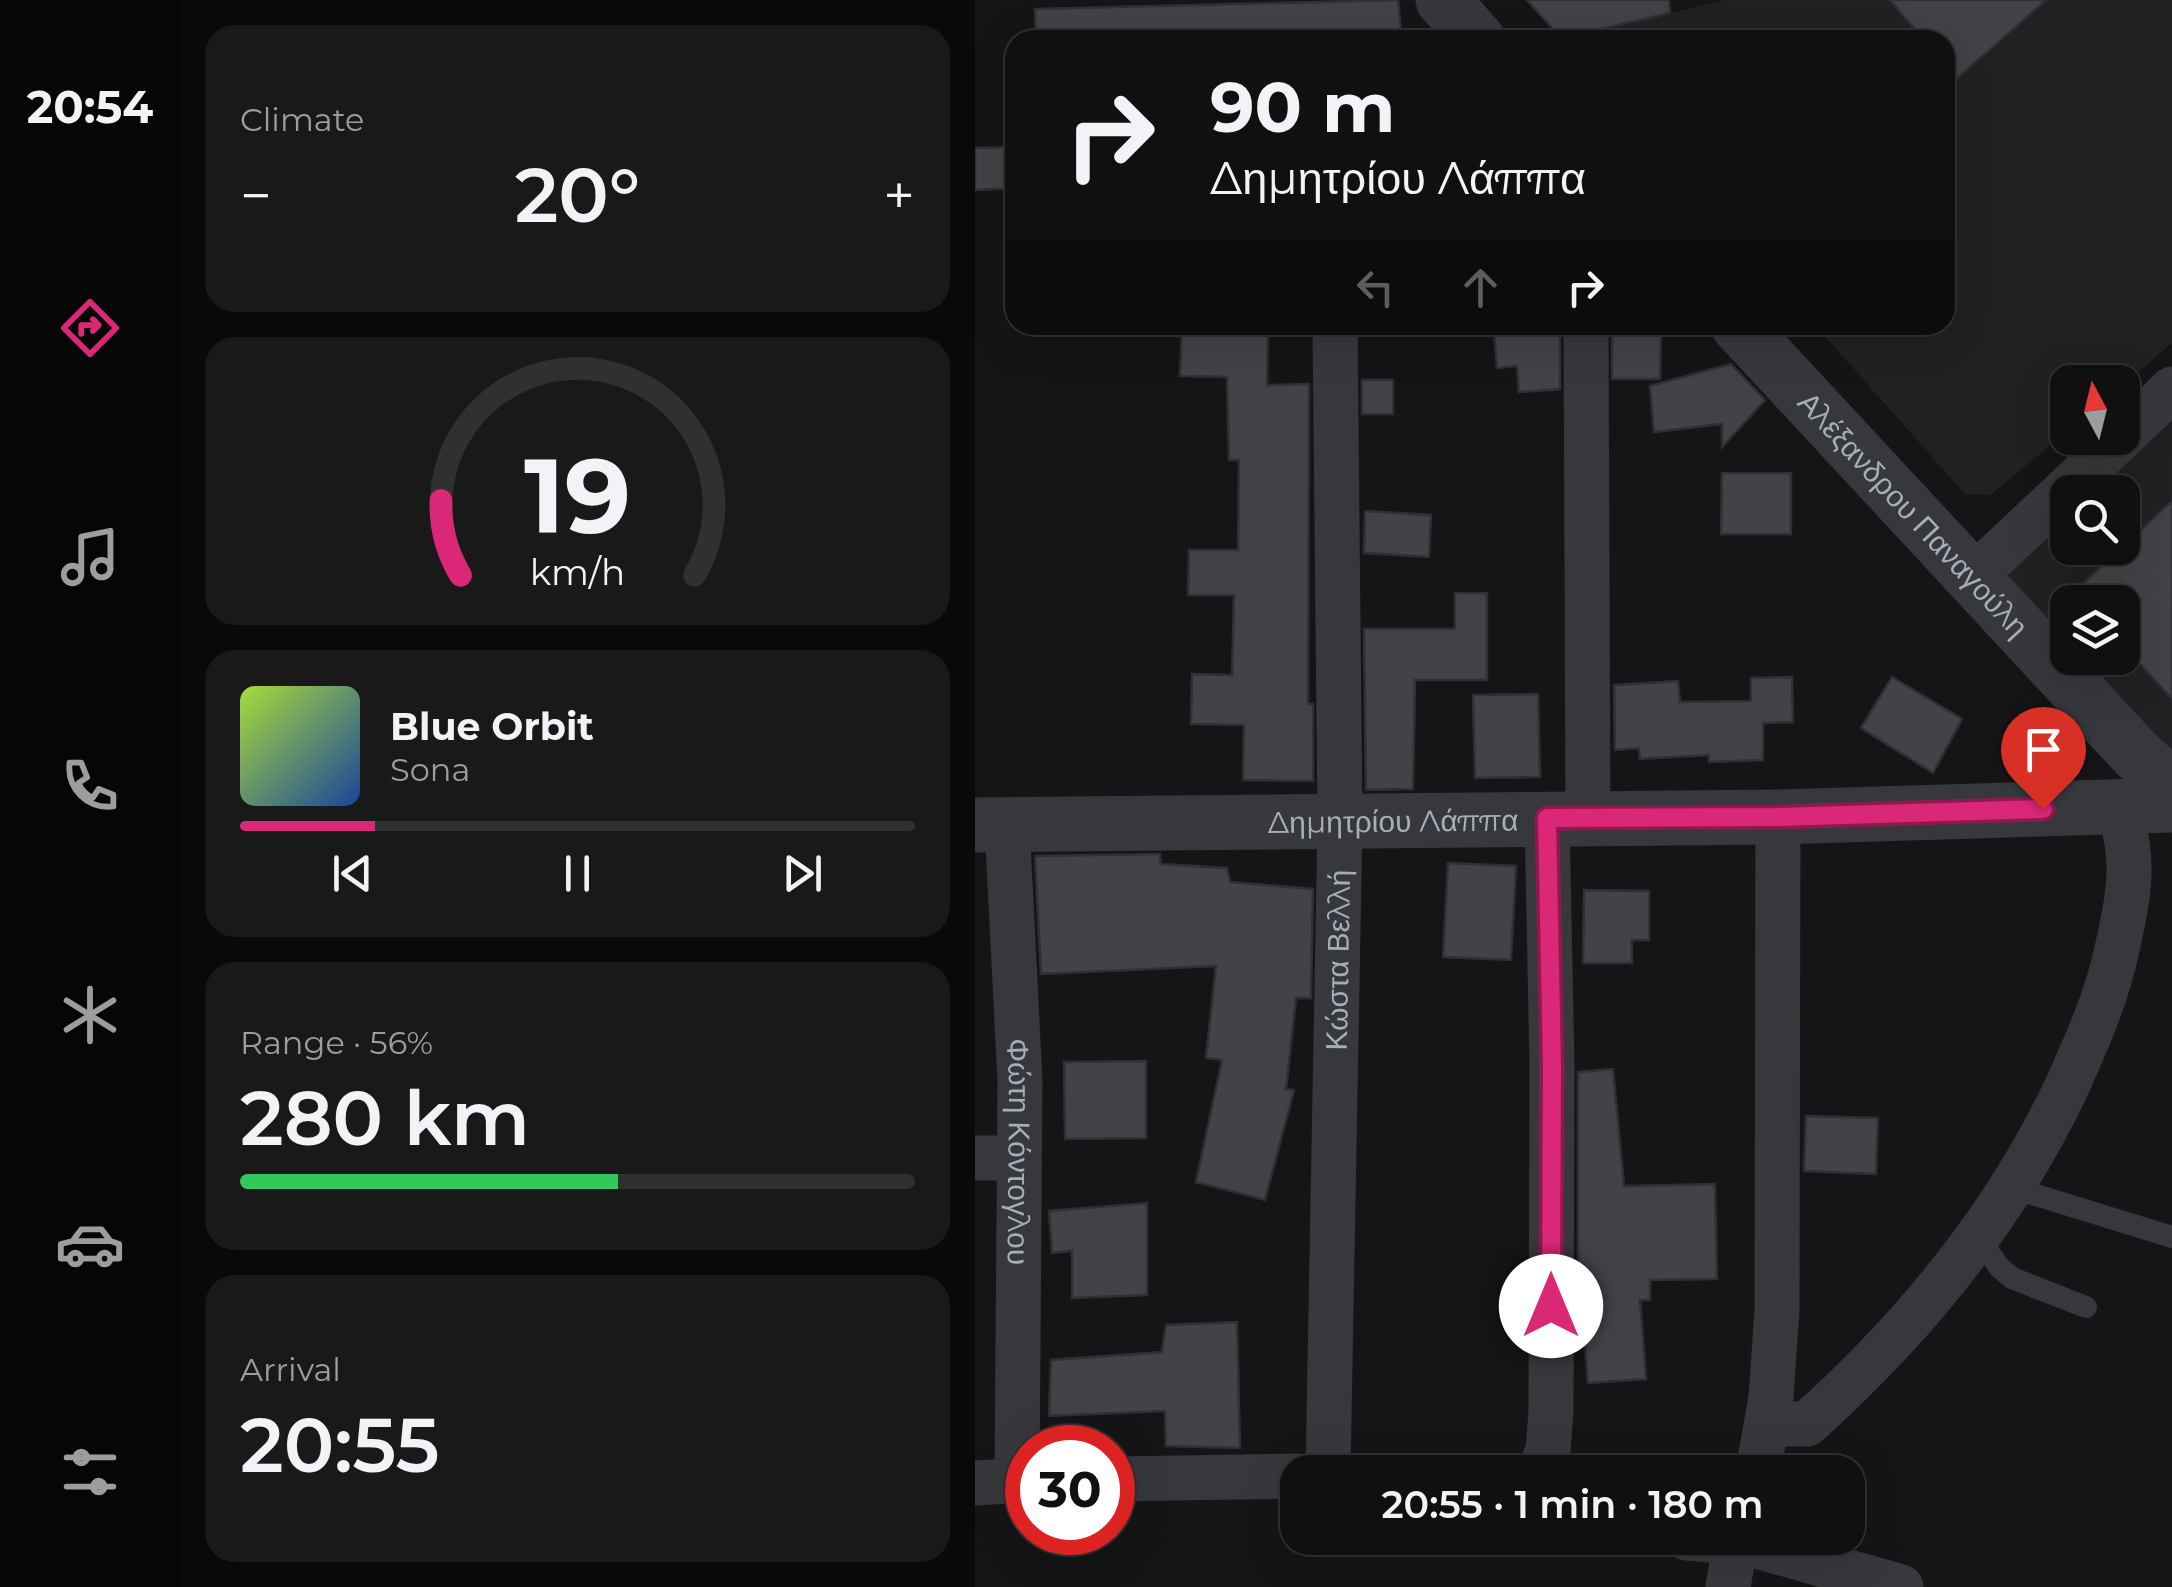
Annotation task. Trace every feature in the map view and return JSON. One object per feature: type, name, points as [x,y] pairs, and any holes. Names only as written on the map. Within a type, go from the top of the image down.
[{"type":"street","points":[[1443,0],[1469,30]]},
{"type":"street","name":"Κώστα Βελλή","points":[[1328,1455],[1340,822],[1335,335]]},
{"type":"street","points":[[1546,1455],[1551,1411],[1552,1066],[1567,818],[1586,335]]},
{"type":"street","name":"Αλέξανδρου Παναγούλη","points":[[1747,335],[2137,755],[2172,786]]},
{"type":"street","points":[[2140,420],[2172,390]]},
{"type":"street","points":[[1972,578],[2103,455]]},
{"type":"street","points":[[1767,1424],[1807,1424],[1911,1323],[2013,1188],[2080,1058],[2111,978],[2127,891],[2129,853],[2146,806]]},
{"type":"street","name":"Δημητρίου Λάππα","points":[[991,825],[1778,817],[2146,806]]},
{"type":"street","points":[[1762,1455],[1777,1310],[1778,817]]},
{"type":"street","name":"Φώτη Κόντογλου","points":[[991,825],[1020,1081],[1008,1425]]},
{"type":"street","points":[[975,1158],[1019,1158]]},
{"type":"street","points":[[1135,1479],[1280,1476]]},
{"type":"street","points":[[1729,1587],[1734,1555]]},
{"type":"street","points":[[1792,1555],[1901,1587]]},
{"type":"lane","points":[[2013,1188],[2172,1238]]},
{"type":"lane","points":[[1979,1237],[1999,1267],[2012,1278],[2086,1307]]},
{"type":"shaded area","points":[[1726,0],[2172,0],[2172,343],[2140,370],[2140,365],[2050,365],[2050,445],[1991,495],[1965,494],[1824,335],[1955,335],[1955,30],[1596,30]]},
{"type":"shaded area","points":[[2172,420],[2172,752],[2098,675],[2140,675],[2140,585],[2050,585],[2050,624],[2005,577],[2050,535],[2050,565],[2140,565],[2140,475],[2113,475],[2135,455],[2140,455],[2140,450]]},
{"type":"building","points":[[1398,0],[1401,30],[1036,30],[1035,9]]},
{"type":"building","points":[[1527,0],[1669,0],[1670,13],[1596,30],[1554,30]]},
{"type":"building","points":[[1890,0],[2046,0],[1955,80],[1955,30],[1916,30]]},
{"type":"building","points":[[1005,147],[1005,188],[975,190],[975,148]]},
{"type":"building","points":[[1182,335],[1268,335],[1267,385],[1309,384],[1308,704],[1313,704],[1313,781],[1243,780],[1244,725],[1191,724],[1192,674],[1232,675],[1234,595],[1188,595],[1189,550],[1238,550],[1239,460],[1229,460],[1227,377],[1180,376]]},
{"type":"building","points":[[1494,335],[1560,335],[1560,389],[1519,392],[1517,366],[1497,368]]},
{"type":"building","points":[[1612,335],[1661,335],[1660,379],[1612,379]]},
{"type":"building","points":[[1731,364],[1765,400],[1722,447],[1722,424],[1654,432],[1650,386]]},
{"type":"building","points":[[1362,380],[1393,380],[1393,414],[1362,414]]},
{"type":"building","points":[[1722,473],[1791,473],[1791,534],[1721,534]]},
{"type":"building","points":[[2172,501],[2172,699],[2140,664],[2140,585],[2081,585],[2103,565],[2140,565],[2140,531]]},
{"type":"building","points":[[1365,511],[1431,515],[1429,557],[1364,553]]},
{"type":"building","points":[[1455,593],[1487,593],[1487,680],[1415,680],[1413,789],[1366,790],[1364,629],[1455,629]]},
{"type":"building","points":[[1792,677],[1793,722],[1763,723],[1763,760],[1709,762],[1709,755],[1640,759],[1639,748],[1615,750],[1614,685],[1678,681],[1680,702],[1751,701],[1751,678]]},
{"type":"building","points":[[1892,677],[1962,719],[1933,773],[1861,728]]},
{"type":"building","points":[[1538,694],[1540,777],[1475,778],[1473,695]]},
{"type":"building","points":[[1160,854],[1161,864],[1227,868],[1230,882],[1313,889],[1311,998],[1296,998],[1286,1089],[1294,1090],[1265,1200],[1196,1182],[1222,1060],[1206,1058],[1216,966],[1041,974],[1035,856]]},
{"type":"building","points":[[1448,863],[1516,866],[1511,960],[1443,957]]},
{"type":"building","points":[[1584,890],[1649,891],[1649,940],[1632,940],[1632,963],[1583,963]]},
{"type":"building","points":[[1146,1061],[1146,1138],[1065,1139],[1064,1062]]},
{"type":"building","points":[[1613,1069],[1624,1186],[1715,1184],[1717,1279],[1650,1280],[1650,1300],[1640,1300],[1646,1379],[1588,1383],[1582,1302],[1578,1302],[1578,1072]]},
{"type":"building","points":[[1806,1116],[1878,1118],[1876,1174],[1804,1171]]},
{"type":"building","points":[[1147,1203],[1147,1295],[1072,1298],[1072,1251],[1052,1253],[1049,1211]]},
{"type":"building","points":[[1237,1322],[1240,1448],[1166,1446],[1165,1411],[1049,1416],[1051,1360],[1162,1352],[1166,1325]]},
{"type":"route","points":[[1551,1306],[1547,818],[1778,817],[2043,809]]}]
